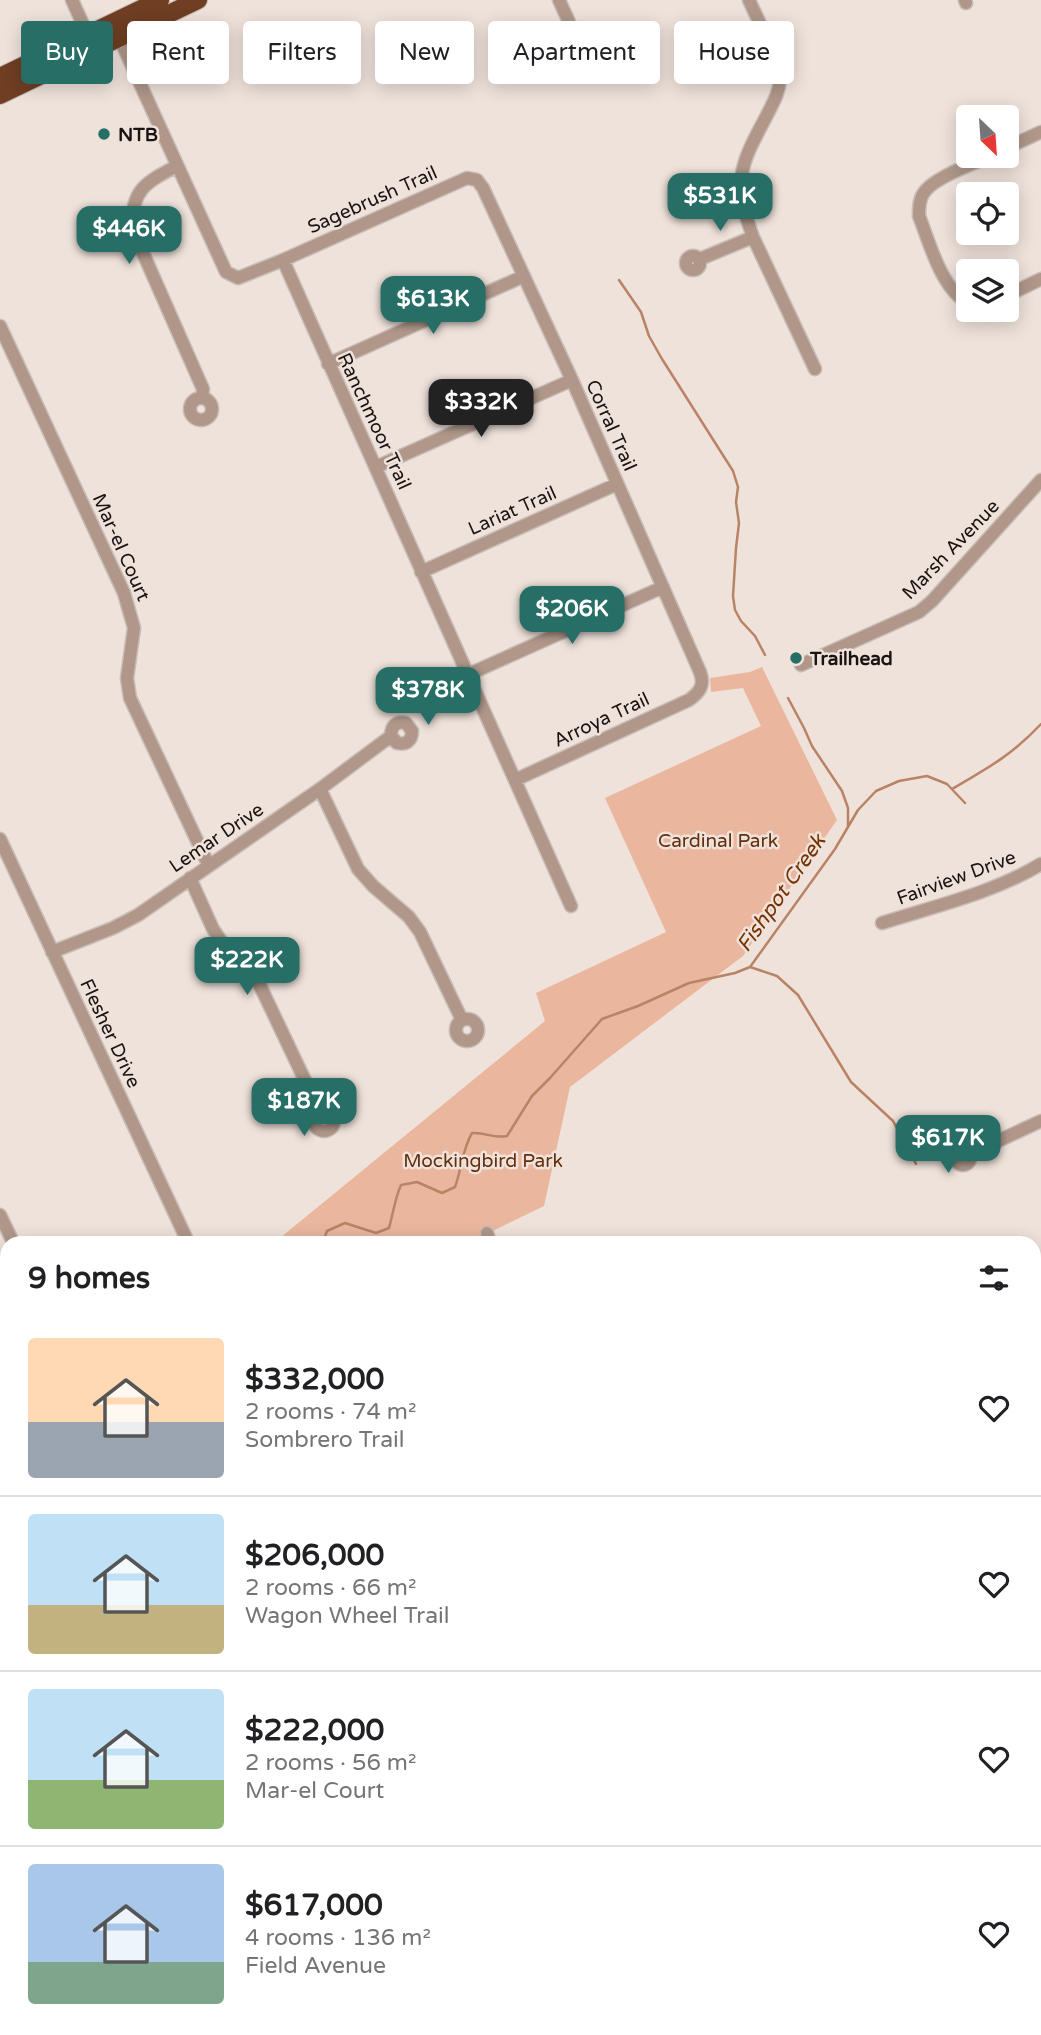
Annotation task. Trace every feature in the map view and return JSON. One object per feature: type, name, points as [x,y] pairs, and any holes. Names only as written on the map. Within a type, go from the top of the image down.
[{"type":"highway","points":[[116,30],[160,0]]},
{"type":"highway","points":[[113,31],[198,0]]},
{"type":"highway","points":[[0,77],[21,69]]},
{"type":"highway","points":[[0,95],[21,83]]},
{"type":"street","points":[[72,0],[82,21]]},
{"type":"street","points":[[559,0],[569,21]]},
{"type":"street","points":[[749,0],[777,65],[780,79],[777,96],[745,157],[742,197],[753,237],[815,369]]},
{"type":"street","points":[[116,30],[217,254],[229,275],[244,277],[283,260]]},
{"type":"street","points":[[1019,142],[1041,132]]},
{"type":"street","points":[[177,166],[153,179],[137,195],[131,210],[132,228],[203,389],[202,398]]},
{"type":"street","points":[[956,294],[945,280],[919,216],[919,208],[923,194],[931,185],[966,168]]},
{"type":"street","name":"Sagebrush Trail","points":[[283,260],[467,178],[477,180]]},
{"type":"street","name":"Corral Trail","points":[[477,180],[572,380],[700,672],[701,689]]},
{"type":"street","points":[[700,259],[753,237]]},
{"type":"street","name":"Ranchmoor Trail","points":[[283,260],[571,905]]},
{"type":"street","points":[[328,365],[524,276]]},
{"type":"street","points":[[1019,290],[1041,279]]},
{"type":"street","name":"Mar-el Court","points":[[0,326],[124,593],[134,628],[127,678],[130,698],[209,866]]},
{"type":"street","points":[[376,467],[572,380]]},
{"type":"street","name":"Marsh Avenue","points":[[801,665],[919,612],[1041,480]]},
{"type":"street","name":"Lariat Trail","points":[[421,572],[617,484]]},
{"type":"street","points":[[467,675],[663,587]]},
{"type":"street","name":"Arroya Trail","points":[[515,780],[689,700],[701,689]]},
{"type":"street","name":"Lemar Drive","points":[[52,951],[113,928],[138,915],[320,789],[391,736]]},
{"type":"street","points":[[320,789],[358,869],[409,917],[420,932],[462,1020]]},
{"type":"street","name":"Flesher Drive","points":[[0,839],[185,1236]]},
{"type":"street","name":"Fairview Drive","points":[[882,923],[993,887],[1041,864]]},
{"type":"street","points":[[190,878],[221,941],[255,975],[320,1112]]},
{"type":"street","points":[[970,1154],[1041,1121]]},
{"type":"street","points":[[0,1215],[10,1236]]},
{"type":"street","points":[[0,1620],[0,1644]]},
{"type":"green space","name":"Cardinal Park","points":[[762,667],[837,820],[743,956],[570,1087],[544,1206],[482,1236],[282,1236],[545,1021],[536,993],[666,932],[605,798],[761,726],[743,688],[711,692],[710,678],[750,672]]},
{"type":"waterway","points":[[619,280],[641,312],[649,336],[662,359],[733,471],[738,487],[736,502],[739,523],[733,596],[735,610],[755,636],[765,655]]},
{"type":"waterway","points":[[788,698],[812,746],[842,791],[848,808],[848,826]]},
{"type":"waterway","points":[[952,789],[1010,753],[1041,724]]},
{"type":"waterway","name":"Fishpot Creek","points":[[325,1236],[327,1231],[345,1223],[376,1233],[389,1228],[401,1185],[417,1182],[442,1193],[455,1187],[472,1133],[507,1136],[532,1096],[602,1019],[689,983],[750,967],[835,849],[858,810],[876,791],[899,781],[927,776],[947,784],[965,803]]},
{"type":"waterway","points":[[750,967],[777,976],[798,995],[851,1082],[893,1121],[916,1164]]},
{"type":"place","name":"NTB","points":[[104,134]]},
{"type":"place","name":"Trailhead","points":[[796,658]]},
{"type":"park label","name":"Mockingbird Park","points":[[483,1160]]}]
